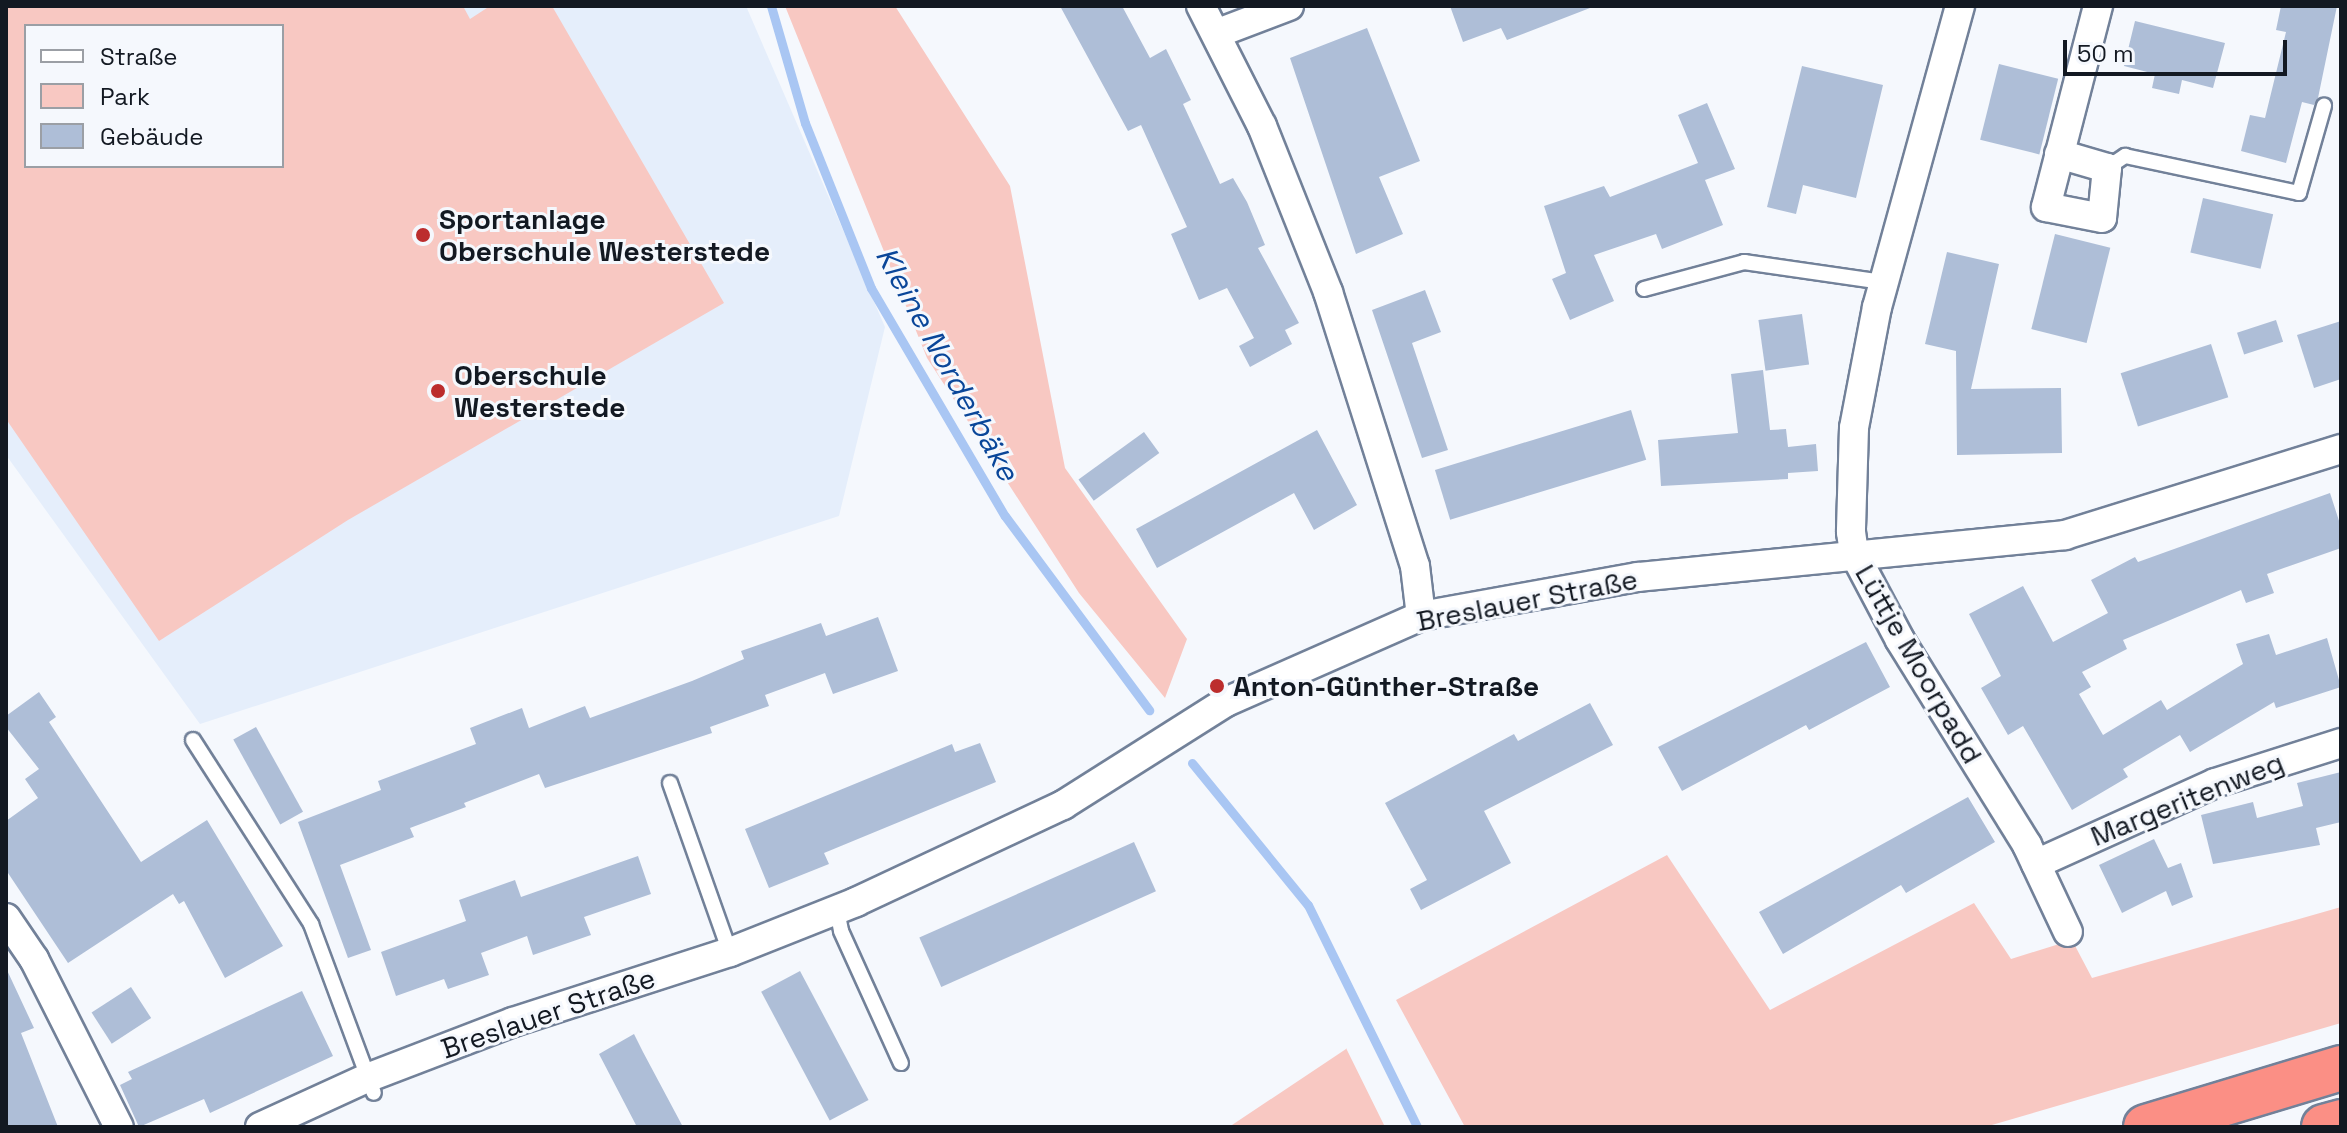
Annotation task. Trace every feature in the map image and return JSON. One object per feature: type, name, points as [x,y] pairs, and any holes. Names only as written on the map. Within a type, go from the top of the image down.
[{"type":"highway","points":[[2146,1127],[2341,1068]]},
{"type":"highway","points":[[2324,1127],[2341,1122]]},
{"type":"street","points":[[1201,6],[1218,33],[1328,292],[1415,566],[1421,616]]},
{"type":"street","points":[[1218,33],[1289,6]]},
{"type":"street","name":"Lüttje Moorpadd","points":[[1960,6],[1883,282],[1854,428],[1849,496],[1854,553],[2036,864],[2068,932]]},
{"type":"street","points":[[2059,154],[2107,168],[2102,218],[2046,207],[2059,154],[2098,6]]},
{"type":"street","name":"Breslauer Straße","points":[[260,1127],[370,1085],[513,1022],[730,952],[837,910],[1063,805],[1226,702],[1421,616],[1638,577],[1854,553],[2065,535],[2341,449]]},
{"type":"street","name":"Margeritenweg","points":[[2036,864],[2215,783],[2341,743]]},
{"type":"street","points":[[6,918],[34,959],[119,1127]]},
{"type":"lane","points":[[2107,168],[2125,156],[2299,193],[2324,106]]},
{"type":"lane","points":[[1644,289],[1744,262],[1883,282]]},
{"type":"lane","points":[[193,740],[311,924],[370,1085]]},
{"type":"lane","points":[[670,783],[730,952]]},
{"type":"lane","points":[[837,910],[841,931],[901,1063]]},
{"type":"shaded area","name":"Oberschule Westerstede","points":[[6,6],[746,6],[885,327],[839,516],[200,724],[6,455]]},
{"type":"green space","name":"Sportanlage Oberschule Westerstede","points":[[6,6],[463,6],[470,19],[490,6],[552,6],[724,303],[348,520],[159,641],[6,419]]},
{"type":"green space","points":[[785,6],[895,6],[1010,186],[1065,468],[1187,639],[1165,698],[1079,593],[927,358]]},
{"type":"green space","points":[[1667,855],[1770,1010],[1974,903],[2011,959],[2072,940],[2092,978],[2341,907],[2341,1023],[1985,1127],[1465,1127],[1396,1000]]},
{"type":"green space","points":[[1346,1049],[1385,1127],[1229,1127]]},
{"type":"building","points":[[1060,6],[1122,6],[1150,58],[1166,49],[1191,100],[1183,104],[1220,184],[1233,178],[1247,202],[1265,245],[1258,248],[1299,323],[1285,330],[1292,344],[1250,367],[1239,346],[1254,338],[1227,288],[1199,300],[1171,234],[1187,227],[1141,125],[1128,131]]},
{"type":"building","points":[[1450,6],[1590,8],[1507,40],[1501,28],[1463,42]]},
{"type":"building","points":[[2281,6],[2337,6],[2318,98],[2314,105],[2302,102],[2286,163],[2241,151],[2250,115],[2265,118],[2286,32],[2276,30]]},
{"type":"building","points":[[2135,21],[2225,43],[2213,88],[2182,80],[2179,94],[2152,88],[2155,74],[2124,66]]},
{"type":"building","points":[[1367,28],[1420,161],[1379,177],[1403,234],[1356,254],[1290,58]]},
{"type":"building","points":[[1999,64],[2058,79],[2039,154],[1980,140]]},
{"type":"building","points":[[1802,66],[1883,85],[1856,198],[1803,185],[1796,214],[1767,207]]},
{"type":"building","points":[[1707,103],[1735,169],[1705,180],[1723,225],[1662,249],[1656,234],[1594,255],[1614,301],[1570,320],[1552,279],[1566,273],[1544,206],[1604,186],[1610,197],[1698,163],[1678,115]]},
{"type":"building","points":[[2203,198],[2273,214],[2261,269],[2190,253]]},
{"type":"building","points":[[2055,234],[2110,248],[2087,343],[2031,329]]},
{"type":"building","points":[[1947,252],[1999,264],[1971,389],[2061,388],[2062,453],[1957,455],[1956,351],[1925,344]]},
{"type":"building","points":[[1425,290],[1441,332],[1412,343],[1448,450],[1422,458],[1372,310]]},
{"type":"building","points":[[1802,314],[1809,365],[1766,371],[1758,320]]},
{"type":"building","points":[[2276,320],[2283,342],[2244,355],[2237,333]]},
{"type":"building","points":[[2341,321],[2341,379],[2314,388],[2297,335]]},
{"type":"building","points":[[2211,344],[2228,397],[2138,427],[2121,373]]},
{"type":"building","points":[[1763,370],[1770,430],[1786,429],[1788,447],[1816,444],[1818,471],[1788,473],[1788,479],[1661,486],[1658,440],[1738,433],[1731,374]]},
{"type":"building","points":[[1631,410],[1646,460],[1450,520],[1435,470]]},
{"type":"building","points":[[1317,430],[1357,505],[1314,530],[1294,493],[1157,568],[1136,529]]},
{"type":"building","points":[[1144,432],[1159,453],[1094,501],[1078,480]]},
{"type":"building","points":[[2330,493],[2341,527],[2341,548],[2267,574],[2274,593],[2246,603],[2241,590],[2123,640],[2127,649],[2082,672],[2091,687],[2079,694],[2103,735],[2161,700],[2167,710],[2243,664],[2236,644],[2269,634],[2276,655],[2327,638],[2341,687],[2276,708],[2274,702],[2190,752],[2180,735],[2123,769],[2128,777],[2072,810],[2023,726],[2008,735],[1981,688],[2001,676],[1969,614],[2023,586],[2053,642],[2108,613],[2091,580],[2135,557],[2138,562]]},
{"type":"building","points":[[878,617],[898,671],[833,694],[825,673],[765,695],[769,706],[710,727],[712,733],[545,788],[539,774],[410,828],[414,837],[340,865],[371,950],[348,958],[298,822],[381,790],[378,781],[476,744],[470,728],[522,708],[529,728],[585,706],[590,718],[744,659],[741,651],[821,623],[826,636]]},
{"type":"building","points":[[1866,642],[1890,687],[1809,730],[1806,725],[1682,791],[1658,747]]},
{"type":"building","points":[[39,692],[56,717],[49,722],[141,862],[207,820],[283,946],[225,978],[184,901],[179,904],[173,894],[68,963],[6,870],[6,821],[38,798],[25,779],[39,769],[6,727],[6,716]]},
{"type":"building","points":[[1590,703],[1613,745],[1484,811],[1511,863],[1421,910],[1410,889],[1427,880],[1385,803],[1514,734],[1518,741]]},
{"type":"building","points":[[256,727],[303,812],[280,824],[233,740]]},
{"type":"building","points":[[980,743],[996,782],[824,853],[829,864],[769,888],[745,829],[952,744],[955,752]]},
{"type":"building","points":[[2341,772],[2341,822],[2316,828],[2320,845],[2213,864],[2201,815],[2253,802],[2257,818],[2303,806],[2297,783]]},
{"type":"building","points":[[1968,797],[1995,842],[1906,893],[1901,885],[1783,954],[1759,912]]},
{"type":"building","points":[[2154,839],[2168,868],[2181,863],[2193,897],[2172,906],[2166,891],[2122,913],[2099,865]]},
{"type":"building","points":[[1134,842],[1156,891],[941,987],[919,938]]},
{"type":"building","points":[[638,856],[651,894],[584,917],[591,935],[533,955],[527,936],[481,953],[489,975],[448,989],[444,979],[396,996],[381,952],[466,921],[459,900],[515,880],[521,897]]},
{"type":"building","points":[[6,968],[34,1028],[21,1033],[58,1127],[6,1127]]},
{"type":"building","points":[[800,971],[869,1100],[830,1121],[761,992]]},
{"type":"building","points":[[131,987],[151,1018],[112,1044],[92,1013]]},
{"type":"building","points":[[302,991],[333,1056],[210,1113],[204,1099],[139,1127],[120,1085],[132,1079],[128,1072]]},
{"type":"building","points":[[634,1034],[683,1127],[637,1127],[599,1054]]},
{"type":"waterway","name":"Kleine Norderbäke","points":[[771,6],[805,123],[871,288],[1005,516],[1149,710]]},
{"type":"waterway","name":"Kleine Norderbäke","points":[[1192,763],[1308,905],[1417,1127]]},
{"type":"place","name":"Sportanlage Oberschule Westerstede","points":[[423,235]]},
{"type":"place","name":"Oberschule Westerstede","points":[[438,391]]},
{"type":"place","name":"Anton-Günther-Straße","points":[[1217,686]]}]
